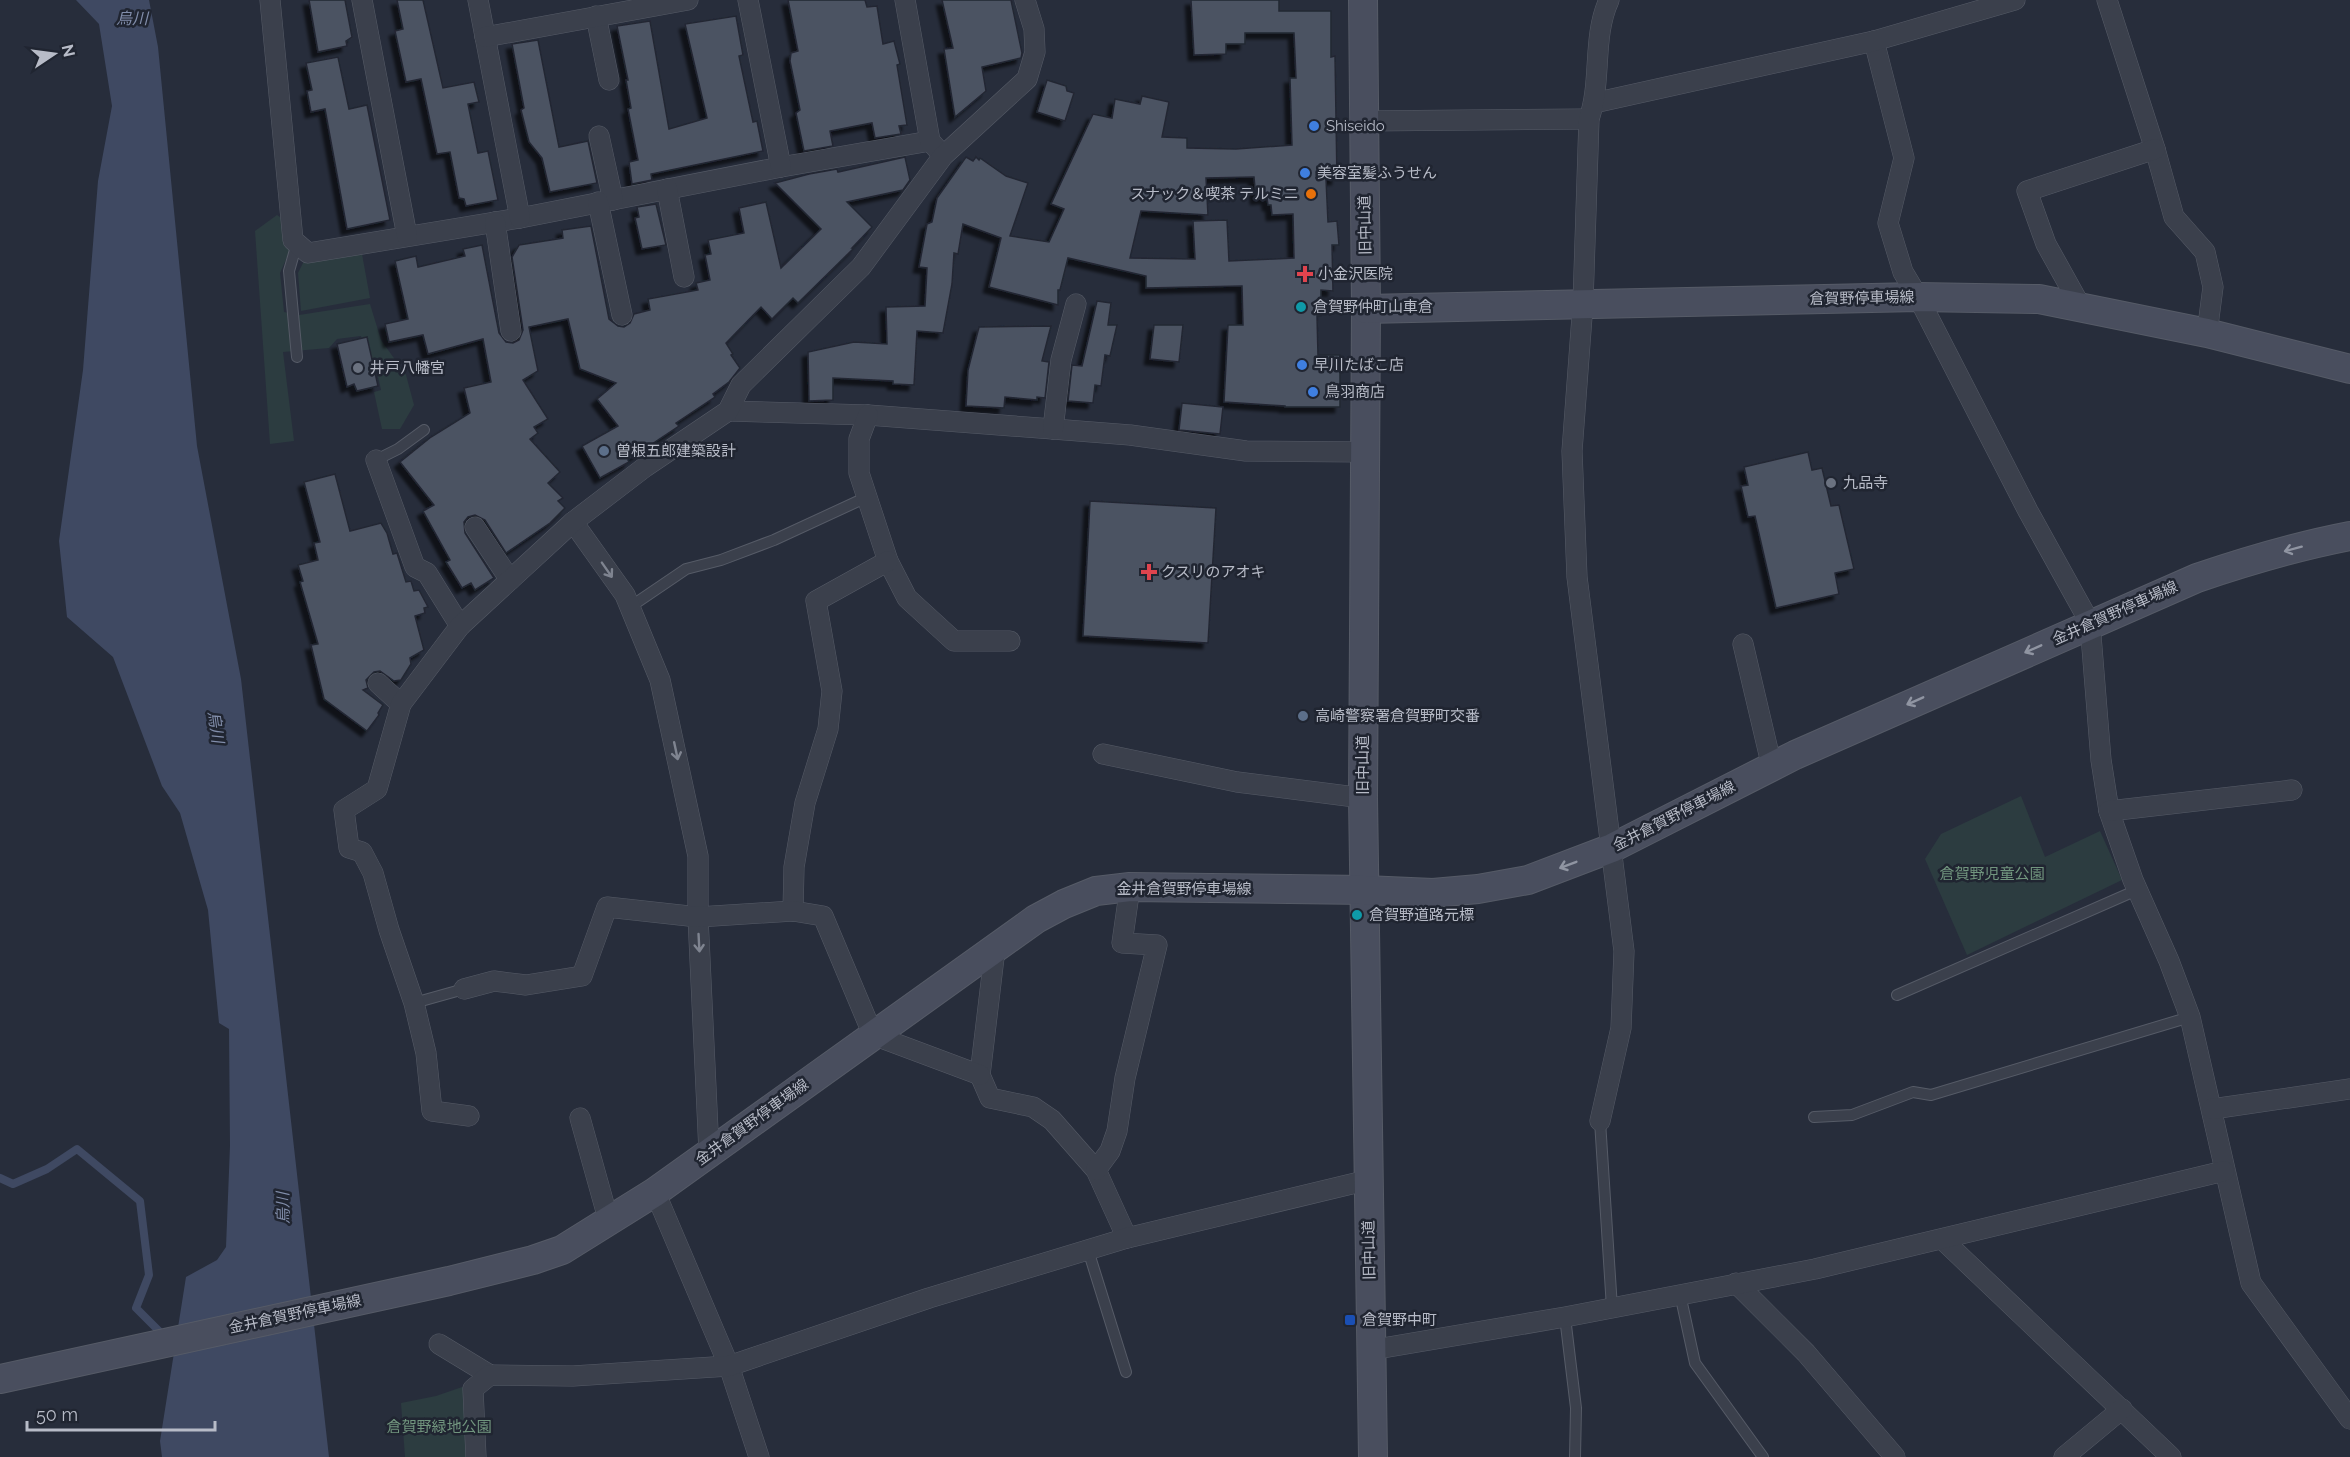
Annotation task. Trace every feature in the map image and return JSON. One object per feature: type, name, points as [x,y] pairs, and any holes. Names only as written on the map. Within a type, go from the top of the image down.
[{"type":"main road","name":"旧中山道","points":[[1363,0],[1366,309],[1363,798],[1373,1457]]},
{"type":"main road","name":"倉賀野停車場線","points":[[1366,309],[1918,297],[2039,299],[2207,333],[2350,369]]},
{"type":"main road","name":"金井倉賀野停車場線","points":[[0,1379],[449,1281],[533,1260],[562,1250],[655,1192],[1036,919],[1096,891],[1130,887],[1433,893],[1528,880],[1612,848],[1772,767],[2090,623],[2197,578],[2250,561],[2350,536]]},
{"type":"street","points":[[270,0],[293,240],[308,252],[520,218],[781,167],[930,141]]},
{"type":"street","points":[[362,0],[407,236]]},
{"type":"street","points":[[478,0],[520,218]]},
{"type":"street","points":[[485,37],[688,0]]},
{"type":"street","points":[[748,0],[781,167]]},
{"type":"street","points":[[905,0],[930,141],[944,156]]},
{"type":"street","points":[[469,1116],[432,1111],[426,1053],[414,1004],[373,873],[362,852],[349,848],[344,810],[376,789],[401,704],[460,626],[573,522],[645,467],[728,411],[741,385],[861,267],[944,156],[1027,79],[1035,51],[1034,29],[1025,0]]},
{"type":"street","points":[[1600,1121],[1621,1028],[1624,951],[1577,577],[1572,452],[1583,303],[1591,111],[1602,14],[1609,0]]},
{"type":"street","points":[[1364,121],[1591,111],[1874,41],[2015,0]]},
{"type":"street","points":[[2107,0],[2155,149],[2174,217],[2205,252],[2213,287],[2207,333]]},
{"type":"street","points":[[596,16],[609,80]]},
{"type":"street","points":[[1874,41],[1904,158],[1888,223],[1903,272],[2028,511],[2090,623],[2101,760],[2109,811],[2137,890],[2169,961],[2190,1017],[2251,1283],[2350,1419]]},
{"type":"street","points":[[599,136],[622,315]]},
{"type":"street","points":[[2081,307],[2046,244],[2027,191],[2155,149]]},
{"type":"street","points":[[667,189],[684,277]]},
{"type":"street","points":[[495,222],[511,331]]},
{"type":"street","points":[[1053,429],[1061,360],[1076,304]]},
{"type":"street","points":[[728,411],[868,415],[1053,429],[1130,435],[1246,451],[1366,452]]},
{"type":"street","points":[[868,415],[859,439],[858,473],[888,561],[907,598],[954,641],[1010,641]]},
{"type":"street","points":[[376,460],[415,567],[427,573],[460,626]]},
{"type":"street","points":[[573,522],[625,595],[663,692],[698,856],[698,917],[709,1152]]},
{"type":"street","points":[[475,527],[510,580]]},
{"type":"street","points":[[793,911],[794,867],[805,803],[828,729],[832,691],[816,602],[888,561]]},
{"type":"street","points":[[1743,644],[1772,767]]},
{"type":"street","points":[[378,683],[401,704]]},
{"type":"street","points":[[1102,754],[1237,782],[1363,798]]},
{"type":"street","points":[[2109,811],[2292,790]]},
{"type":"street","points":[[1096,1170],[1110,1151],[1117,1131],[1125,1078],[1156,945],[1122,943],[1130,887]]},
{"type":"street","points":[[464,989],[494,981],[526,985],[582,976],[607,907],[698,917],[793,911],[823,916],[873,1035],[981,1075]]},
{"type":"street","points":[[995,950],[981,1075],[990,1098],[1033,1107],[1052,1120],[1096,1170],[1127,1238]]},
{"type":"street","points":[[2212,1109],[2350,1089]]},
{"type":"street","points":[[580,1118],[609,1222]]},
{"type":"street","points":[[1371,1350],[1565,1317],[1815,1269],[2224,1172]]},
{"type":"street","points":[[439,1344],[490,1375],[573,1376],[729,1366],[929,1298],[1127,1238],[1368,1180]]},
{"type":"street","points":[[655,1192],[729,1366],[759,1457]]},
{"type":"street","points":[[1942,1239],[2171,1457]]},
{"type":"street","points":[[1736,1283],[1806,1353],[1895,1457]]},
{"type":"street","points":[[476,1457],[473,1389],[490,1375]]},
{"type":"street","points":[[2064,1457],[2122,1409]]},
{"type":"lane","points":[[297,243],[289,271],[297,357]]},
{"type":"lane","points":[[376,460],[398,449],[424,430]]},
{"type":"lane","points":[[630,607],[686,569],[722,560],[774,540],[867,497]]},
{"type":"lane","points":[[1897,995],[2137,890]]},
{"type":"lane","points":[[414,1004],[464,989]]},
{"type":"lane","points":[[1814,1117],[1852,1115],[1913,1092],[1931,1095],[2190,1017]]},
{"type":"lane","points":[[1600,1121],[1612,1308]]},
{"type":"lane","points":[[1088,1250],[1126,1372]]},
{"type":"lane","points":[[1680,1294],[1695,1364],[1763,1457]]},
{"type":"lane","points":[[1565,1317],[1576,1408],[1575,1457]]},
{"type":"green space","points":[[277,215],[284,220],[291,248],[280,273],[284,312],[299,315],[370,304],[381,340],[406,375],[414,405],[400,429],[382,429],[374,392],[381,390],[374,359],[366,359],[361,336],[337,339],[329,348],[283,352],[294,441],[270,444],[255,231]]},
{"type":"green space","points":[[362,254],[370,298],[301,311],[298,273],[304,261]]},
{"type":"green space","name":"倉賀野児童公園","points":[[2021,796],[2045,857],[2100,831],[2122,880],[1967,955],[1925,859],[1941,834]]},
{"type":"green space","name":"倉賀野緑地公園","points":[[468,1385],[470,1457],[405,1457],[401,1403],[436,1396]]},
{"type":"water","name":"烏川","points":[[76,0],[149,0],[158,47],[197,446],[241,679],[329,1457],[162,1457],[160,1441],[186,1277],[217,1260],[226,1247],[230,1146],[229,1029],[219,1023],[208,910],[180,813],[162,786],[113,657],[67,617],[59,541],[83,370],[98,181],[112,106],[99,24]]},
{"type":"building","points":[[309,0],[345,0],[352,37],[346,41],[347,46],[318,52]]},
{"type":"building","points":[[397,0],[423,0],[443,88],[474,82],[479,102],[468,104],[478,153],[488,151],[498,200],[466,206],[464,199],[459,198],[450,152],[437,154],[421,79],[406,82],[395,31],[403,29]]},
{"type":"building","points":[[788,0],[865,0],[867,7],[877,6],[883,44],[894,41],[900,64],[897,65],[907,125],[899,126],[901,134],[875,138],[872,123],[830,131],[833,146],[804,151],[796,113],[800,110],[790,61],[791,53],[798,51]]},
{"type":"building","points":[[942,0],[1011,0],[1022,53],[1021,58],[982,67],[986,91],[955,117],[944,49],[953,48]]},
{"type":"building","points":[[1191,0],[1279,0],[1279,11],[1331,11],[1331,57],[1335,56],[1337,179],[1326,179],[1328,222],[1337,221],[1339,245],[1332,245],[1333,291],[1321,290],[1321,316],[1317,316],[1318,355],[1340,355],[1340,407],[1285,407],[1224,402],[1228,325],[1243,325],[1242,286],[1146,288],[1146,276],[1068,258],[1060,290],[1058,290],[1058,305],[989,287],[1001,238],[963,224],[958,254],[954,253],[952,284],[943,333],[917,331],[914,385],[893,384],[893,381],[833,378],[833,400],[809,401],[808,352],[854,342],[887,344],[886,307],[925,306],[927,268],[919,267],[927,224],[932,222],[937,198],[966,157],[973,161],[976,157],[979,160],[980,158],[1006,176],[1028,183],[1010,236],[1049,242],[1064,209],[1051,204],[1093,114],[1112,118],[1115,99],[1140,104],[1142,96],[1169,102],[1162,137],[1187,138],[1187,148],[1236,149],[1292,145],[1290,78],[1296,78],[1294,33],[1245,33],[1245,44],[1226,44],[1226,54],[1194,55]],"holes":[[[1254,177],[1256,199],[1267,198],[1268,205],[1271,205],[1272,215],[1293,214],[1294,258],[1229,261],[1227,220],[1193,221],[1195,259],[1130,258],[1141,211],[1208,215],[1206,178]]]},
{"type":"building","points":[[736,16],[743,55],[739,56],[753,122],[757,121],[763,151],[651,174],[652,180],[632,184],[629,162],[638,160],[628,109],[631,108],[626,80],[628,80],[617,26],[650,21],[669,129],[707,118],[685,24]]},
{"type":"building","points":[[538,40],[559,147],[588,141],[597,183],[550,192],[542,158],[529,142],[521,110],[524,108],[512,44]]},
{"type":"building","points":[[338,57],[349,109],[367,105],[390,220],[347,229],[325,109],[311,112],[307,91],[312,90],[306,63]]},
{"type":"building","points":[[1047,80],[1066,86],[1067,91],[1074,93],[1065,121],[1037,112]]},
{"type":"building","points":[[905,157],[910,180],[903,190],[847,202],[872,227],[852,248],[854,248],[798,303],[793,298],[772,319],[761,307],[726,343],[740,368],[729,382],[713,394],[715,397],[676,423],[679,426],[628,460],[629,462],[600,478],[582,446],[618,426],[597,399],[616,383],[580,369],[568,319],[529,327],[538,371],[523,380],[548,419],[534,427],[538,433],[530,439],[560,472],[548,483],[563,498],[558,501],[565,508],[550,523],[506,553],[485,520],[475,515],[468,517],[464,522],[465,533],[494,578],[475,590],[471,583],[462,588],[446,562],[450,560],[423,511],[434,505],[400,462],[431,437],[470,413],[464,388],[491,382],[483,339],[428,354],[423,335],[389,342],[385,324],[408,319],[395,261],[416,256],[418,267],[465,256],[463,249],[482,245],[499,333],[506,342],[513,343],[519,340],[523,330],[512,257],[519,245],[563,238],[562,230],[591,226],[609,319],[618,326],[624,327],[630,323],[634,314],[650,310],[648,299],[698,290],[696,283],[710,280],[705,255],[711,254],[708,240],[744,233],[739,208],[766,202],[781,268],[821,229],[775,183],[809,174],[837,169],[838,172]]},
{"type":"building","points":[[656,204],[666,245],[642,249],[635,218],[639,217],[637,207]]},
{"type":"building","points":[[1097,301],[1111,303],[1108,325],[1117,325],[1110,356],[1105,355],[1101,386],[1095,385],[1093,403],[1068,401],[1072,365],[1082,366]]},
{"type":"building","points":[[1154,325],[1183,325],[1179,362],[1150,359]]},
{"type":"building","points":[[1051,326],[1042,361],[1049,362],[1045,398],[1037,397],[1037,400],[1005,397],[1004,408],[966,406],[968,370],[979,327]]},
{"type":"building","name":"井戸八幡宮","points":[[367,337],[378,386],[357,391],[354,384],[347,387],[337,344]]},
{"type":"building","points":[[1182,403],[1223,407],[1220,434],[1179,430]]},
{"type":"building","points":[[1808,452],[1812,470],[1822,468],[1831,506],[1839,505],[1854,569],[1835,573],[1839,594],[1776,608],[1755,516],[1748,517],[1741,486],[1748,485],[1744,467]]},
{"type":"building","points":[[335,474],[350,531],[381,523],[387,533],[393,554],[397,553],[406,582],[411,581],[414,591],[419,590],[428,607],[424,608],[425,613],[415,616],[424,650],[410,658],[411,664],[401,680],[394,681],[380,671],[374,672],[366,680],[368,688],[363,690],[383,705],[379,715],[367,731],[324,699],[311,645],[318,644],[300,582],[303,581],[298,565],[318,560],[314,543],[320,542],[304,482]]},
{"type":"building","name":"クスリのアオキ","points":[[1090,501],[1216,508],[1208,643],[1083,636]]},
{"type":"waterway","points":[[0,1178],[13,1184],[47,1169],[77,1149],[140,1201],[149,1275],[136,1308],[165,1337]]},
{"type":"place","name":"Shiseido","points":[[1314,126]]},
{"type":"place","name":"美容室髪ふうせん","points":[[1305,173]]},
{"type":"place","name":"スナック＆喫茶 テルミニ","points":[[1311,194]]},
{"type":"place","name":"小金沢医院","points":[[1305,274]]},
{"type":"place","name":"倉賀野仲町山車倉","points":[[1301,307]]},
{"type":"place","name":"早川たばこ店","points":[[1302,365]]},
{"type":"place","name":"井戸八幡宮","points":[[358,368]]},
{"type":"place","name":"鳥羽商店","points":[[1313,392]]},
{"type":"place","name":"曽根五郎建築設計","points":[[604,451]]},
{"type":"place","name":"九品寺","points":[[1831,483]]},
{"type":"place","name":"クスリのアオキ","points":[[1149,572]]},
{"type":"place","name":"高崎警察署倉賀野町交番","points":[[1303,716]]},
{"type":"place","name":"倉賀野道路元標","points":[[1357,915]]},
{"type":"place","name":"倉賀野中町","points":[[1350,1320]]}]
